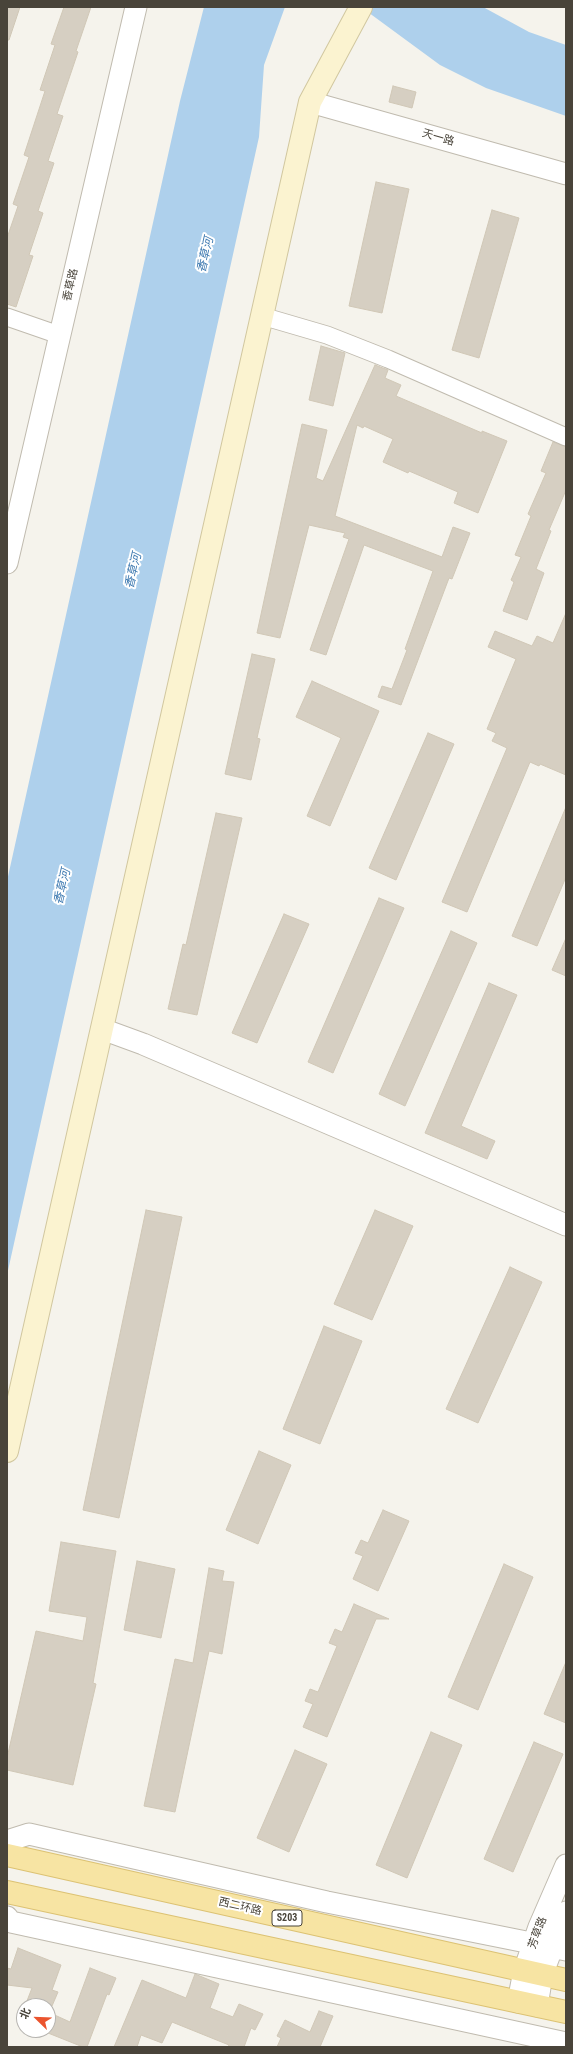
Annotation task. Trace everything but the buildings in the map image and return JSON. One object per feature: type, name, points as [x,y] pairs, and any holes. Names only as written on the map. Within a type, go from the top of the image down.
[{"type":"main road","points":[[7,1451],[310,102],[361,7]]},
{"type":"main road","name":"西二环路","points":[[7,1855],[566,1980]]},
{"type":"main road","points":[[7,1892],[566,2012]]},
{"type":"street","name":"香草路","points":[[7,563],[136,7]]},
{"type":"street","name":"天一路","points":[[310,102],[566,174]]},
{"type":"street","points":[[262,316],[327,335],[388,359],[566,437]]},
{"type":"street","points":[[7,317],[59,334]]},
{"type":"street","points":[[102,1029],[143,1044],[566,1225]]},
{"type":"street","points":[[7,1841],[29,1834],[327,1902],[550,1947]]},
{"type":"street","name":"芳草路","points":[[550,1947],[566,1865]]},
{"type":"street","name":"芳草路","points":[[527,2004],[533,1973],[550,1947],[566,1912]]},
{"type":"street","points":[[7,1917],[11,1922],[566,2043]]},
{"type":"water","name":"香草河","points":[[204,7],[285,7],[264,65],[259,137],[7,1275],[7,881],[180,101]]},
{"type":"water","points":[[361,7],[483,7],[529,32],[566,45],[566,116],[486,88],[440,65]]}]
